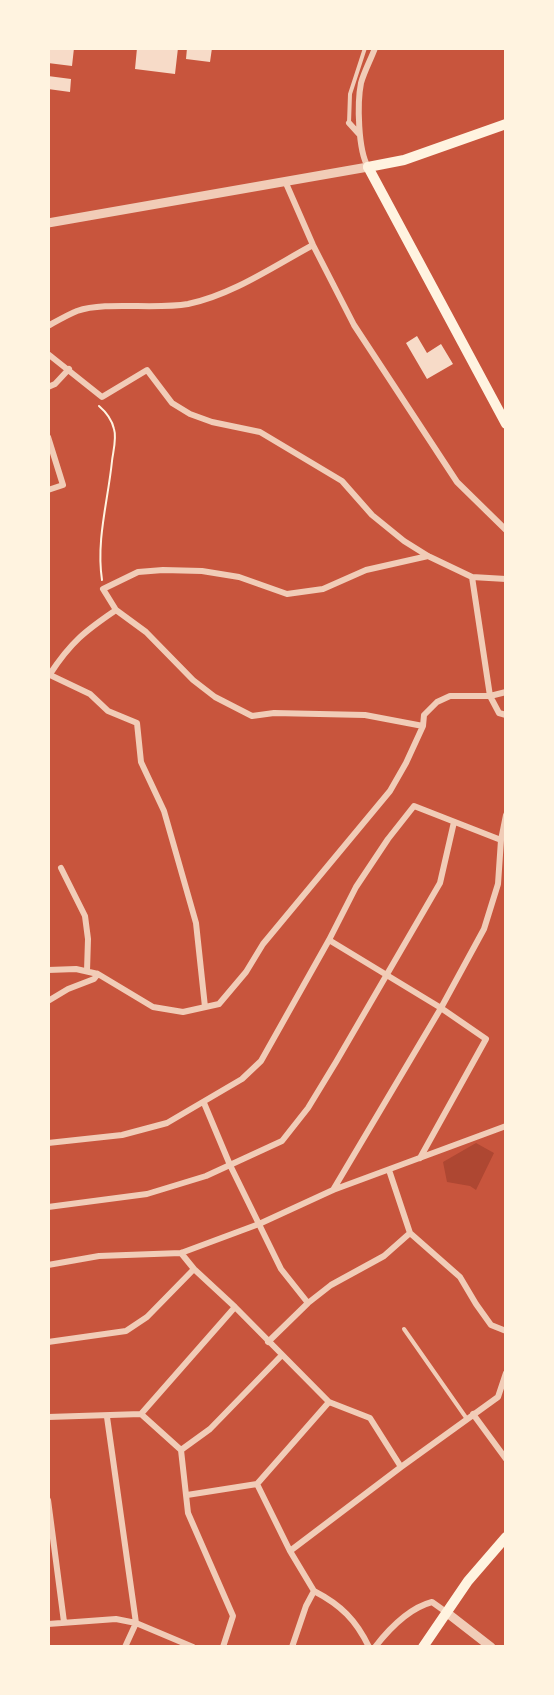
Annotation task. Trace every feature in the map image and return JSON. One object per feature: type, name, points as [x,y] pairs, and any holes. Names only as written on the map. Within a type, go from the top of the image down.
[{"type":"main road","points":[[506,124],[404,160],[368,167],[506,424]]},
{"type":"main road","points":[[423,1647],[468,1581],[506,1537]]},
{"type":"street","points":[[48,223],[368,167],[362,157],[359,134],[361,84],[375,48]]},
{"type":"street","points":[[349,123],[359,134]]},
{"type":"street","points":[[285,181],[313,244],[354,325],[457,482],[506,530]]},
{"type":"street","points":[[48,326],[77,311],[93,308],[167,307],[192,303],[228,290],[313,244]]},
{"type":"street","points":[[48,354],[102,398],[147,370],[172,403],[190,414],[212,422],[260,432],[342,481],[372,515],[404,541],[428,556],[472,577],[506,579]]},
{"type":"street","points":[[48,387],[55,384],[69,369]]},
{"type":"street","points":[[48,438],[63,485],[48,490]]},
{"type":"street","points":[[423,726],[365,715],[274,713],[252,716],[215,697],[193,680],[146,632],[116,610],[103,589],[138,572],[202,571],[239,577],[287,594],[323,589],[366,570],[428,556]]},
{"type":"street","points":[[472,577],[490,696],[499,713],[506,716]]},
{"type":"street","points":[[116,610],[82,633],[65,651],[49,674],[90,694],[108,711],[137,723],[141,762],[164,811],[196,923],[205,1007]]},
{"type":"street","points":[[48,970],[76,969],[98,974],[153,1007],[183,1012],[219,1004],[246,972],[263,944],[390,791],[406,764],[423,726],[424,715],[437,702],[450,696],[490,696],[506,692]]},
{"type":"street","points":[[48,1143],[122,1134],[167,1124],[242,1079],[261,1062],[329,940],[356,886],[414,806],[501,840]]},
{"type":"street","points":[[333,1190],[441,1008],[484,929],[498,884],[501,840],[506,815]]},
{"type":"street","points":[[48,1208],[147,1194],[206,1176],[282,1141],[308,1108],[440,883],[454,822]]},
{"type":"street","points":[[61,868],[86,916],[87,971]]},
{"type":"street","points":[[329,940],[441,1008],[486,1039],[420,1158]]},
{"type":"street","points":[[48,1001],[68,988],[94,979],[98,974]]},
{"type":"street","points":[[204,1103],[230,1165],[281,1269],[308,1303]]},
{"type":"street","points":[[48,1265],[99,1256],[181,1253],[259,1224],[333,1190],[506,1126]]},
{"type":"street","points":[[389,1170],[410,1233],[460,1277],[491,1325],[506,1330]]},
{"type":"street","points":[[268,1342],[308,1303],[331,1285],[384,1256],[410,1233]]},
{"type":"street","points":[[181,1253],[194,1269],[235,1306],[329,1402],[370,1419],[400,1467]]},
{"type":"street","points":[[48,1342],[126,1331],[147,1317],[194,1269]]},
{"type":"street","points":[[48,1417],[107,1417],[141,1414],[235,1306]]},
{"type":"street","points":[[181,1450],[210,1429],[282,1355]]},
{"type":"street","points":[[290,1551],[400,1467],[498,1397],[506,1373]]},
{"type":"street","points":[[187,1495],[257,1484],[329,1402]]},
{"type":"street","points":[[141,1414],[181,1450],[188,1513],[233,1616],[223,1647]]},
{"type":"street","points":[[473,1414],[506,1459]]},
{"type":"street","points":[[107,1417],[136,1623],[125,1647]]},
{"type":"street","points":[[257,1484],[290,1551],[314,1591],[335,1603],[360,1629],[369,1647]]},
{"type":"street","points":[[48,1500],[64,1622]]},
{"type":"street","points":[[292,1647],[306,1606],[314,1591]]},
{"type":"street","points":[[375,1647],[386,1634],[420,1605],[432,1602],[491,1647]]},
{"type":"street","points":[[48,1624],[116,1619],[136,1623],[193,1647]]},
{"type":"lane","points":[[349,123],[350,94],[365,48]]},
{"type":"lane","points":[[404,1329],[467,1419]]},
{"type":"lane","points":[[498,1397],[506,1394]]},
{"type":"path","points":[[102,398],[97,404],[107,413],[115,430],[100,538],[99,561],[103,589]]},
{"type":"shaded area","points":[[476,1143],[494,1153],[476,1190],[470,1186],[447,1182],[443,1162]]},
{"type":"building","points":[[48,48],[74,48],[72,66],[48,63]]},
{"type":"building","points":[[137,48],[178,48],[175,74],[135,69]]},
{"type":"building","points":[[187,48],[212,48],[210,62],[186,59]]},
{"type":"building","points":[[48,76],[71,79],[70,92],[48,89]]},
{"type":"building","points":[[417,336],[427,353],[441,344],[453,364],[427,379],[406,343]]}]
